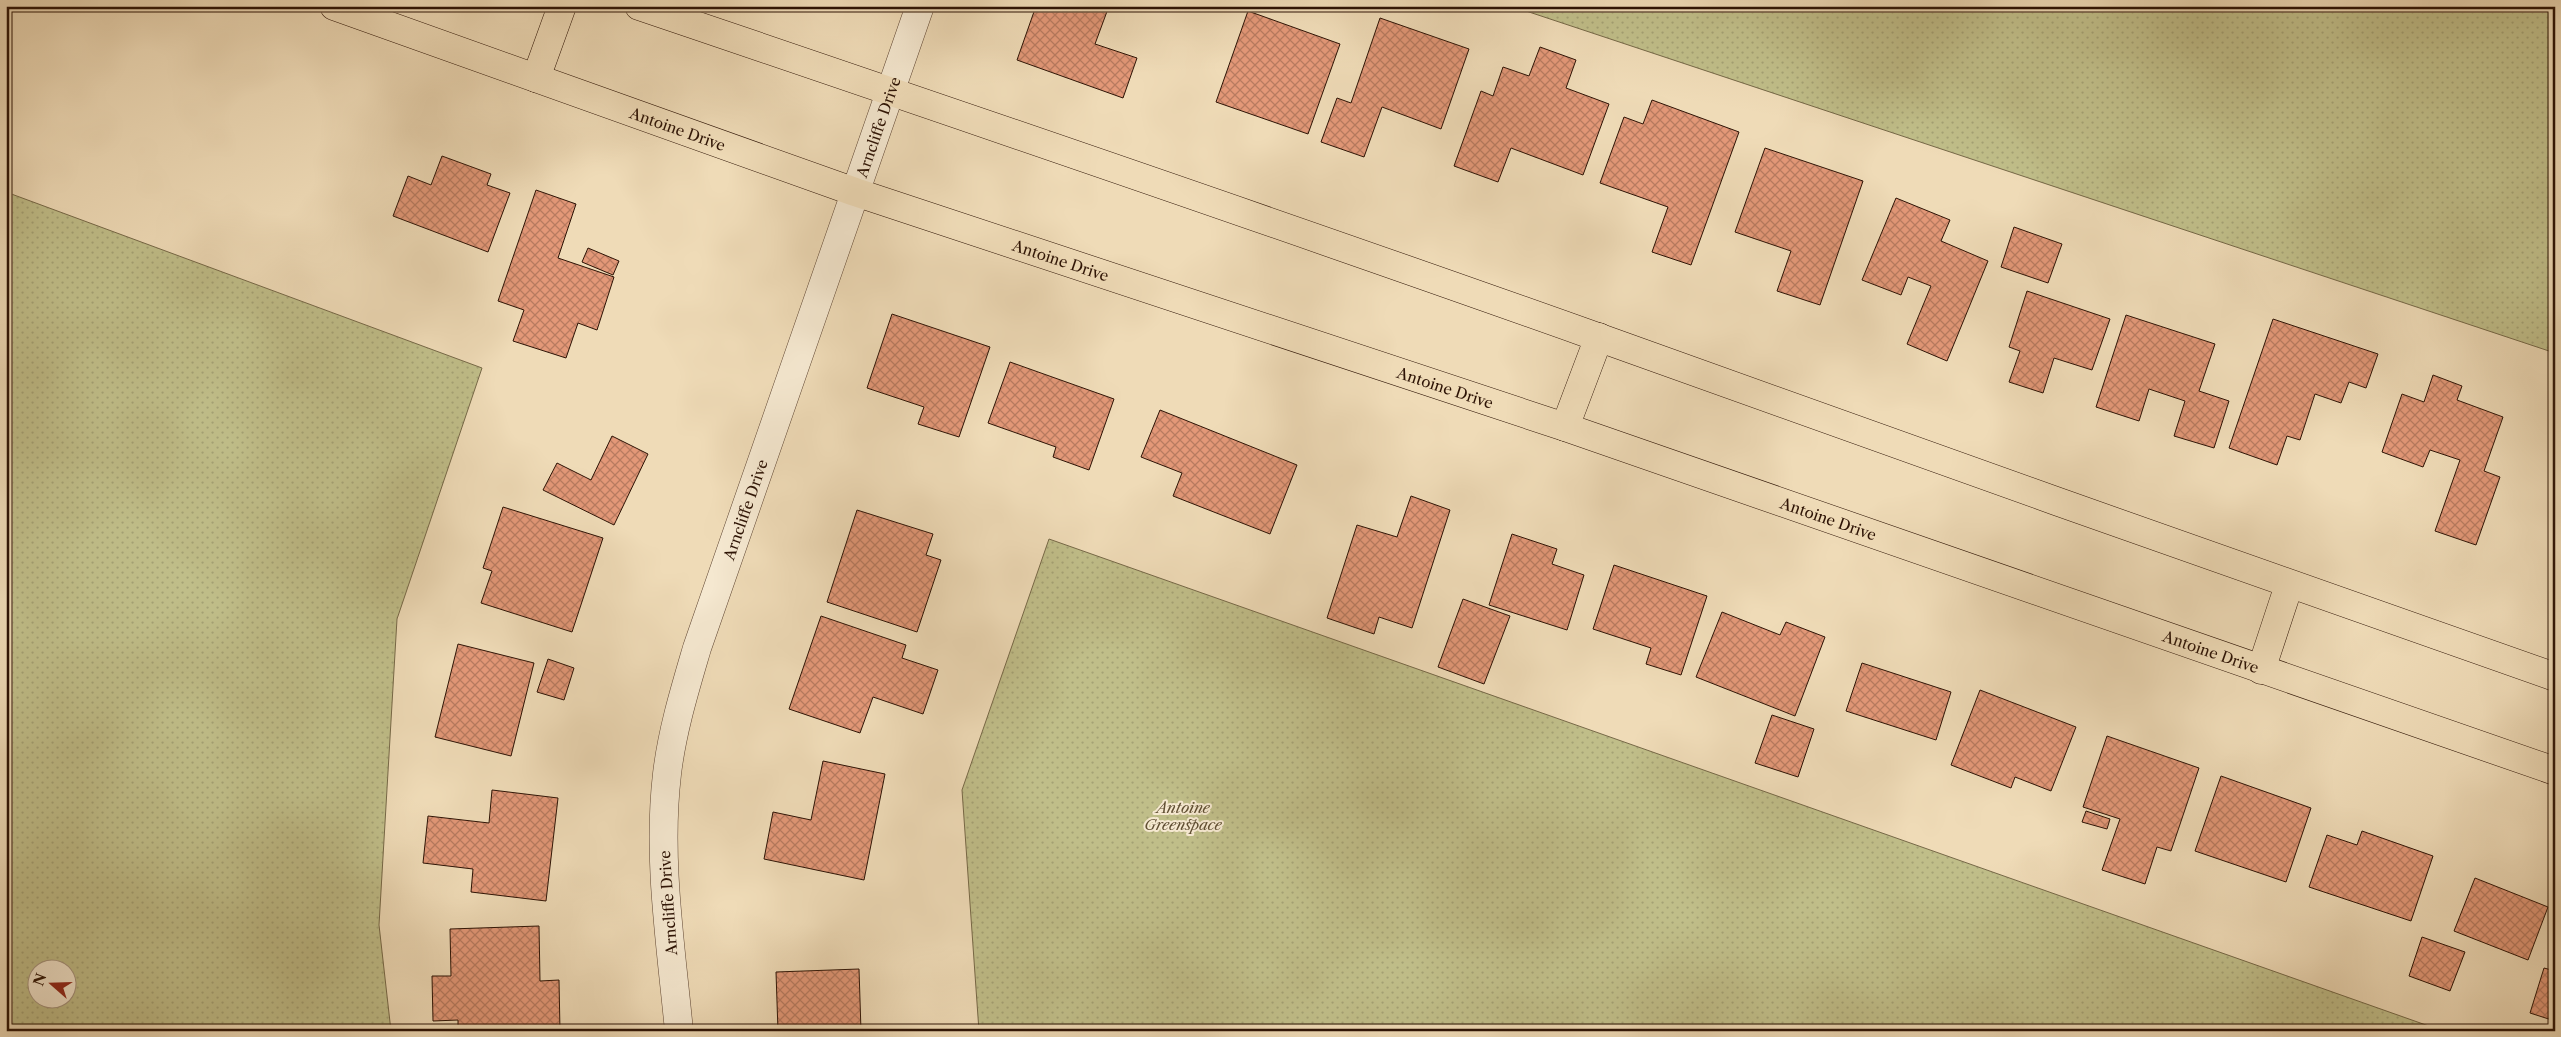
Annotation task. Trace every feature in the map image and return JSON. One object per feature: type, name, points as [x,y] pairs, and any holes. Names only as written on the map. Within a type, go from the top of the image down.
[{"type":"main road","name":"Antoine Drive","points":[[334,6],[855,192],[1565,427],[2555,772]]},
{"type":"main road","points":[[536,78],[562,6]]},
{"type":"main road","points":[[639,6],[891,90],[1599,337],[2289,585],[2555,677]]},
{"type":"main road","points":[[1565,427],[1599,337]]},
{"type":"main road","points":[[2261,670],[2289,585]]},
{"type":"street","name":"Arncliffe Drive","points":[[680,1031],[668,923],[663,839],[667,773],[680,710],[697,648],[920,6]]},
{"type":"green space","points":[[1511,6],[2555,6],[2555,353]]},
{"type":"green space","points":[[6,192],[482,368],[397,619],[379,925],[391,1031],[6,1031]]},
{"type":"green space","name":"Antoine Greenspace","points":[[1049,539],[2443,1031],[979,1031],[962,790]]},
{"type":"building","points":[[1036,6],[1109,6],[1095,44],[1137,58],[1123,98],[1017,60]]},
{"type":"building","points":[[1248,11],[1340,44],[1308,134],[1216,102]]},
{"type":"building","points":[[1380,18],[1469,49],[1441,129],[1382,107],[1364,157],[1321,142],[1337,98],[1351,103]]},
{"type":"building","points":[[1540,47],[1576,60],[1566,88],[1609,104],[1583,175],[1511,148],[1498,182],[1454,166],[1481,91],[1493,96],[1503,67],[1529,76]]},
{"type":"building","points":[[1652,100],[1739,132],[1691,265],[1652,252],[1668,207],[1600,183],[1624,117],[1643,124]]},
{"type":"building","points":[[1765,148],[1863,181],[1820,305],[1777,291],[1791,251],[1735,232]]},
{"type":"building","points":[[442,156],[491,174],[487,185],[510,193],[488,252],[393,216],[408,176],[431,185]]},
{"type":"building","points":[[536,190],[576,204],[558,258],[614,277],[597,330],[578,323],[566,358],[513,341],[524,310],[498,301]]},
{"type":"building","points":[[1896,198],[1950,220],[1941,241],[1988,261],[1947,361],[1907,344],[1931,286],[1908,277],[1901,295],[1862,280]]},
{"type":"building","points":[[2014,227],[2062,244],[2048,283],[2001,267]]},
{"type":"building","points":[[588,248],[619,261],[613,275],[582,262]]},
{"type":"building","points":[[2027,291],[2110,319],[2092,370],[2054,358],[2043,393],[2009,382],[2020,351],[2009,347]]},
{"type":"building","points":[[892,314],[990,347],[959,437],[918,424],[924,407],[867,388]]},
{"type":"building","points":[[2126,315],[2215,344],[2199,391],[2229,401],[2214,448],[2174,436],[2185,401],[2149,389],[2139,421],[2096,407]]},
{"type":"building","points":[[2273,319],[2378,354],[2366,388],[2349,382],[2341,403],[2315,394],[2300,440],[2287,436],[2277,465],[2229,448]]},
{"type":"building","points":[[1010,362],[1114,399],[1089,470],[1053,457],[1056,447],[988,423]]},
{"type":"building","points":[[2433,375],[2462,386],[2457,400],[2503,417],[2484,471],[2500,477],[2476,545],[2435,531],[2460,460],[2430,450],[2423,467],[2382,452],[2402,394],[2424,402]]},
{"type":"building","points":[[1160,410],[1297,465],[1270,534],[1173,496],[1182,473],[1141,457]]},
{"type":"building","points":[[612,436],[648,454],[614,525],[543,490],[557,463],[591,480]]},
{"type":"building","points":[[1411,496],[1450,510],[1412,628],[1379,617],[1374,634],[1327,618],[1357,525],[1397,537]]},
{"type":"building","points":[[503,507],[603,538],[572,632],[481,603],[492,571],[483,568]]},
{"type":"building","points":[[857,510],[933,534],[926,555],[941,560],[917,632],[827,602]]},
{"type":"building","points":[[1512,534],[1557,549],[1552,564],[1584,575],[1567,630],[1489,605]]},
{"type":"building","points":[[1614,565],[1707,596],[1681,675],[1646,664],[1651,648],[1593,629]]},
{"type":"building","points":[[1463,599],[1510,616],[1484,684],[1438,667]]},
{"type":"building","points":[[1722,612],[1780,635],[1786,622],[1825,637],[1795,716],[1696,677]]},
{"type":"building","points":[[821,616],[906,645],[902,658],[938,670],[923,714],[873,697],[860,733],[789,709]]},
{"type":"building","points":[[458,644],[534,663],[511,756],[435,737]]},
{"type":"building","points":[[548,659],[574,668],[564,700],[537,692]]},
{"type":"building","points":[[1862,663],[1951,692],[1936,740],[1846,711]]},
{"type":"building","points":[[1980,690],[2076,727],[2051,791],[2015,777],[2011,788],[1951,765]]},
{"type":"building","points":[[1772,715],[1814,729],[1798,777],[1755,763]]},
{"type":"building","points":[[2107,736],[2199,768],[2171,851],[2157,847],[2145,884],[2102,870],[2120,819],[2083,807]]},
{"type":"building","points":[[823,761],[885,774],[864,880],[764,859],[773,812],[811,820]]},
{"type":"building","points":[[2221,776],[2311,808],[2286,882],[2195,851]]},
{"type":"building","points":[[492,790],[558,798],[546,901],[471,892],[473,869],[423,863],[428,816],[489,823]]},
{"type":"building","points":[[2086,811],[2110,819],[2107,829],[2082,822]]},
{"type":"building","points":[[2362,831],[2433,856],[2411,921],[2309,887],[2327,835],[2357,845]]},
{"type":"building","points":[[2475,878],[2548,907],[2528,960],[2454,931]]},
{"type":"building","points":[[539,926],[540,981],[559,980],[560,1031],[458,1031],[458,1020],[433,1021],[432,976],[451,976],[450,929]]},
{"type":"building","points":[[2422,937],[2465,952],[2450,991],[2409,976]]},
{"type":"building","points":[[2544,968],[2555,971],[2555,1021],[2530,1013]]},
{"type":"building","points":[[859,969],[861,1031],[778,1031],[776,972]]}]
